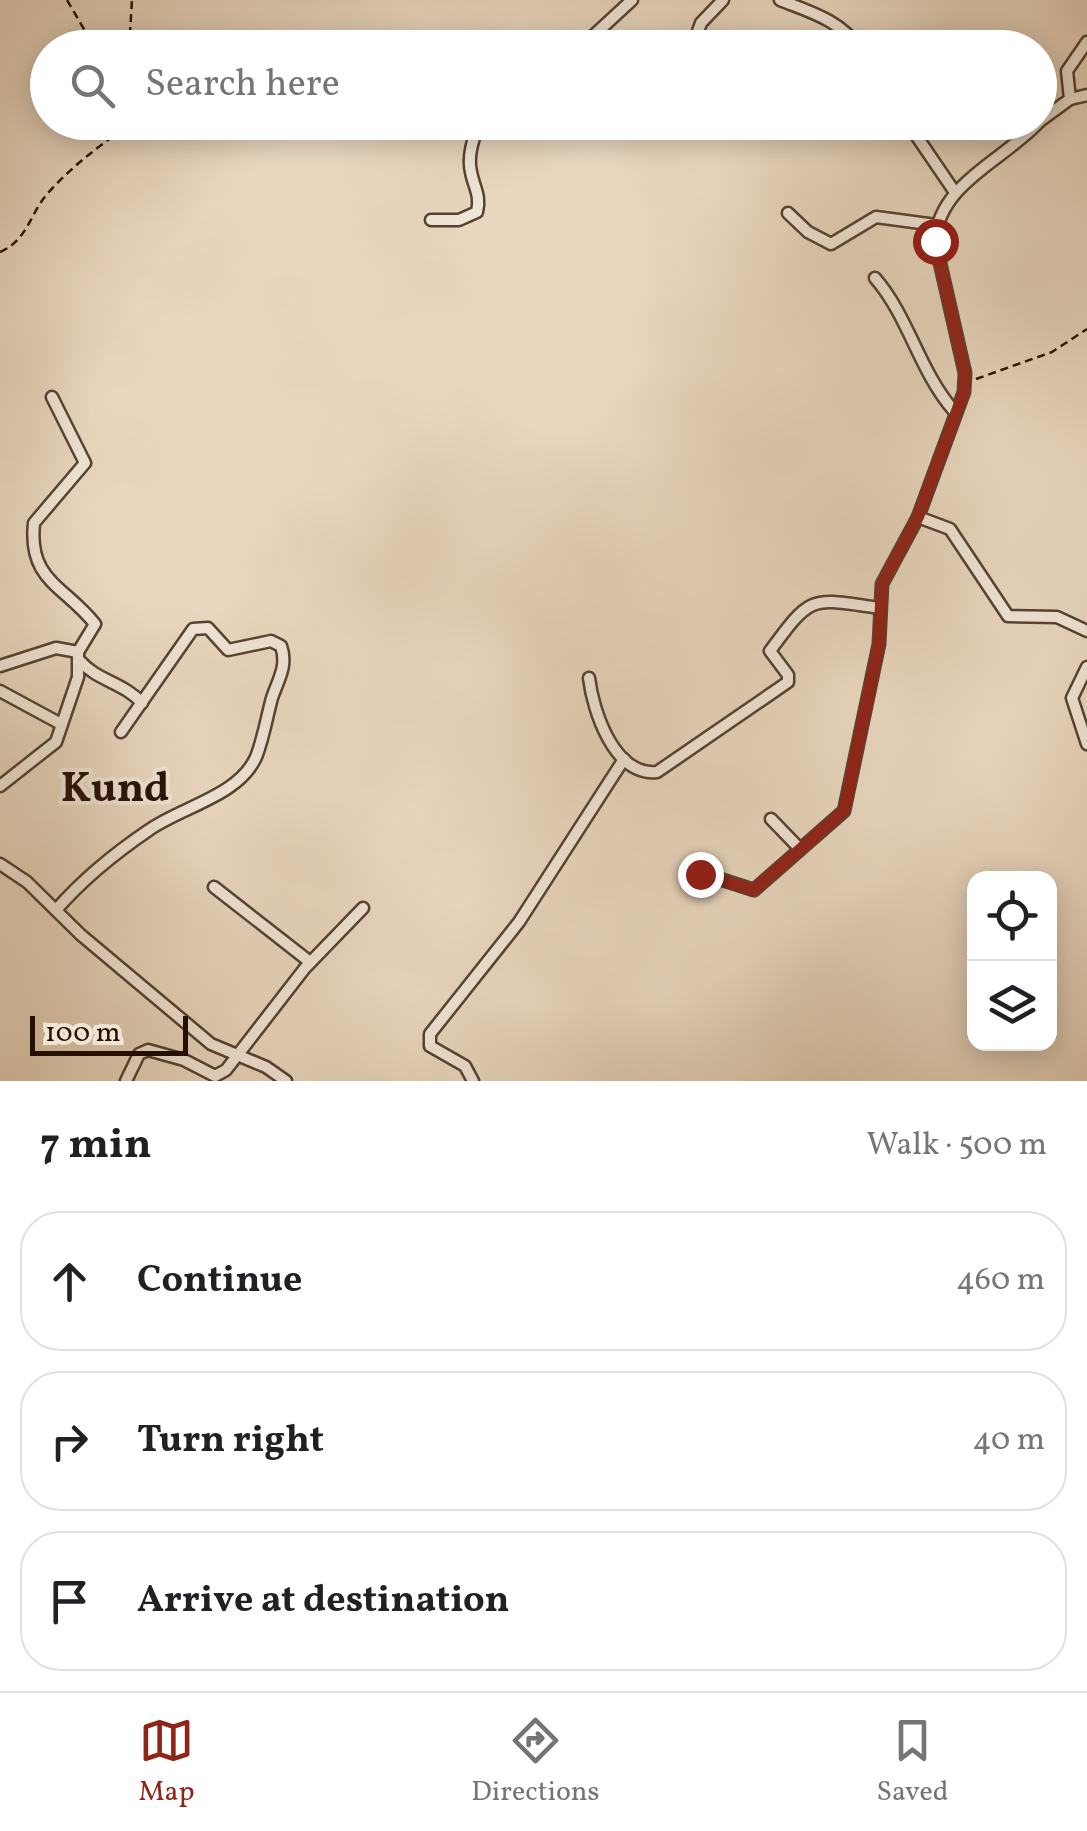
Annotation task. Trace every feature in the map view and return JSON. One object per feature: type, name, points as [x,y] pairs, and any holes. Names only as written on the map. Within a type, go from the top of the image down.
[{"type":"street","points":[[600,30],[632,0]]},
{"type":"street","points":[[698,30],[723,0]]},
{"type":"street","points":[[780,0],[847,30]]},
{"type":"street","points":[[1070,98],[1067,71],[1087,42]]},
{"type":"street","points":[[1057,108],[1070,98],[1087,95]]},
{"type":"street","points":[[430,220],[460,220],[477,212],[480,194],[470,162],[475,140]]},
{"type":"street","points":[[919,140],[954,192]]},
{"type":"street","points":[[700,874],[754,890],[799,848],[837,820],[848,800],[879,644],[879,608],[890,563],[918,517],[966,384],[935,241],[936,225],[954,192],[1020,140]]},
{"type":"street","points":[[788,212],[808,232],[831,244],[876,218],[936,225]]},
{"type":"street","points":[[875,278],[890,296],[929,381],[954,411]]},
{"type":"street","points":[[0,786],[47,753],[78,677],[79,655],[95,624],[43,573],[32,538],[34,523],[85,463],[52,397]]},
{"type":"street","points":[[918,517],[950,529],[1008,616],[1058,617],[1087,631]]},
{"type":"street","points":[[589,678],[597,719],[624,758],[644,772],[663,771],[767,701],[788,682],[788,675],[770,651],[807,605],[827,600],[879,608]]},
{"type":"street","points":[[56,910],[79,883],[144,833],[217,793],[245,772],[256,756],[259,736],[281,677],[283,651],[271,641],[228,650],[208,628],[194,629],[120,732]]},
{"type":"street","points":[[0,666],[60,648],[79,655],[90,672],[124,685],[142,703]]},
{"type":"street","points":[[1087,667],[1072,698],[1087,744]]},
{"type":"street","points":[[0,691],[61,724]]},
{"type":"street","points":[[473,1081],[465,1066],[430,1046],[430,1034],[474,973],[519,922],[624,758]]},
{"type":"street","points":[[771,819],[799,848]]},
{"type":"street","points":[[0,864],[164,1009],[210,1044],[286,1081]]},
{"type":"street","points":[[214,888],[310,962]]},
{"type":"street","points":[[126,1081],[139,1054],[148,1050],[215,1076],[239,1055],[260,1022],[310,962],[363,908]]},
{"type":"path","points":[[67,0],[84,30]]},
{"type":"path","points":[[130,30],[132,0]]},
{"type":"path","points":[[0,252],[24,236],[45,196],[79,162],[109,140]]},
{"type":"path","points":[[966,384],[1052,352],[1087,328]]},
{"type":"district","name":"Kund","points":[[115,790]]},
{"type":"route","points":[[700,874],[743,890],[754,890],[790,854],[844,811],[879,644],[882,584],[918,517],[966,384],[935,241]]}]
